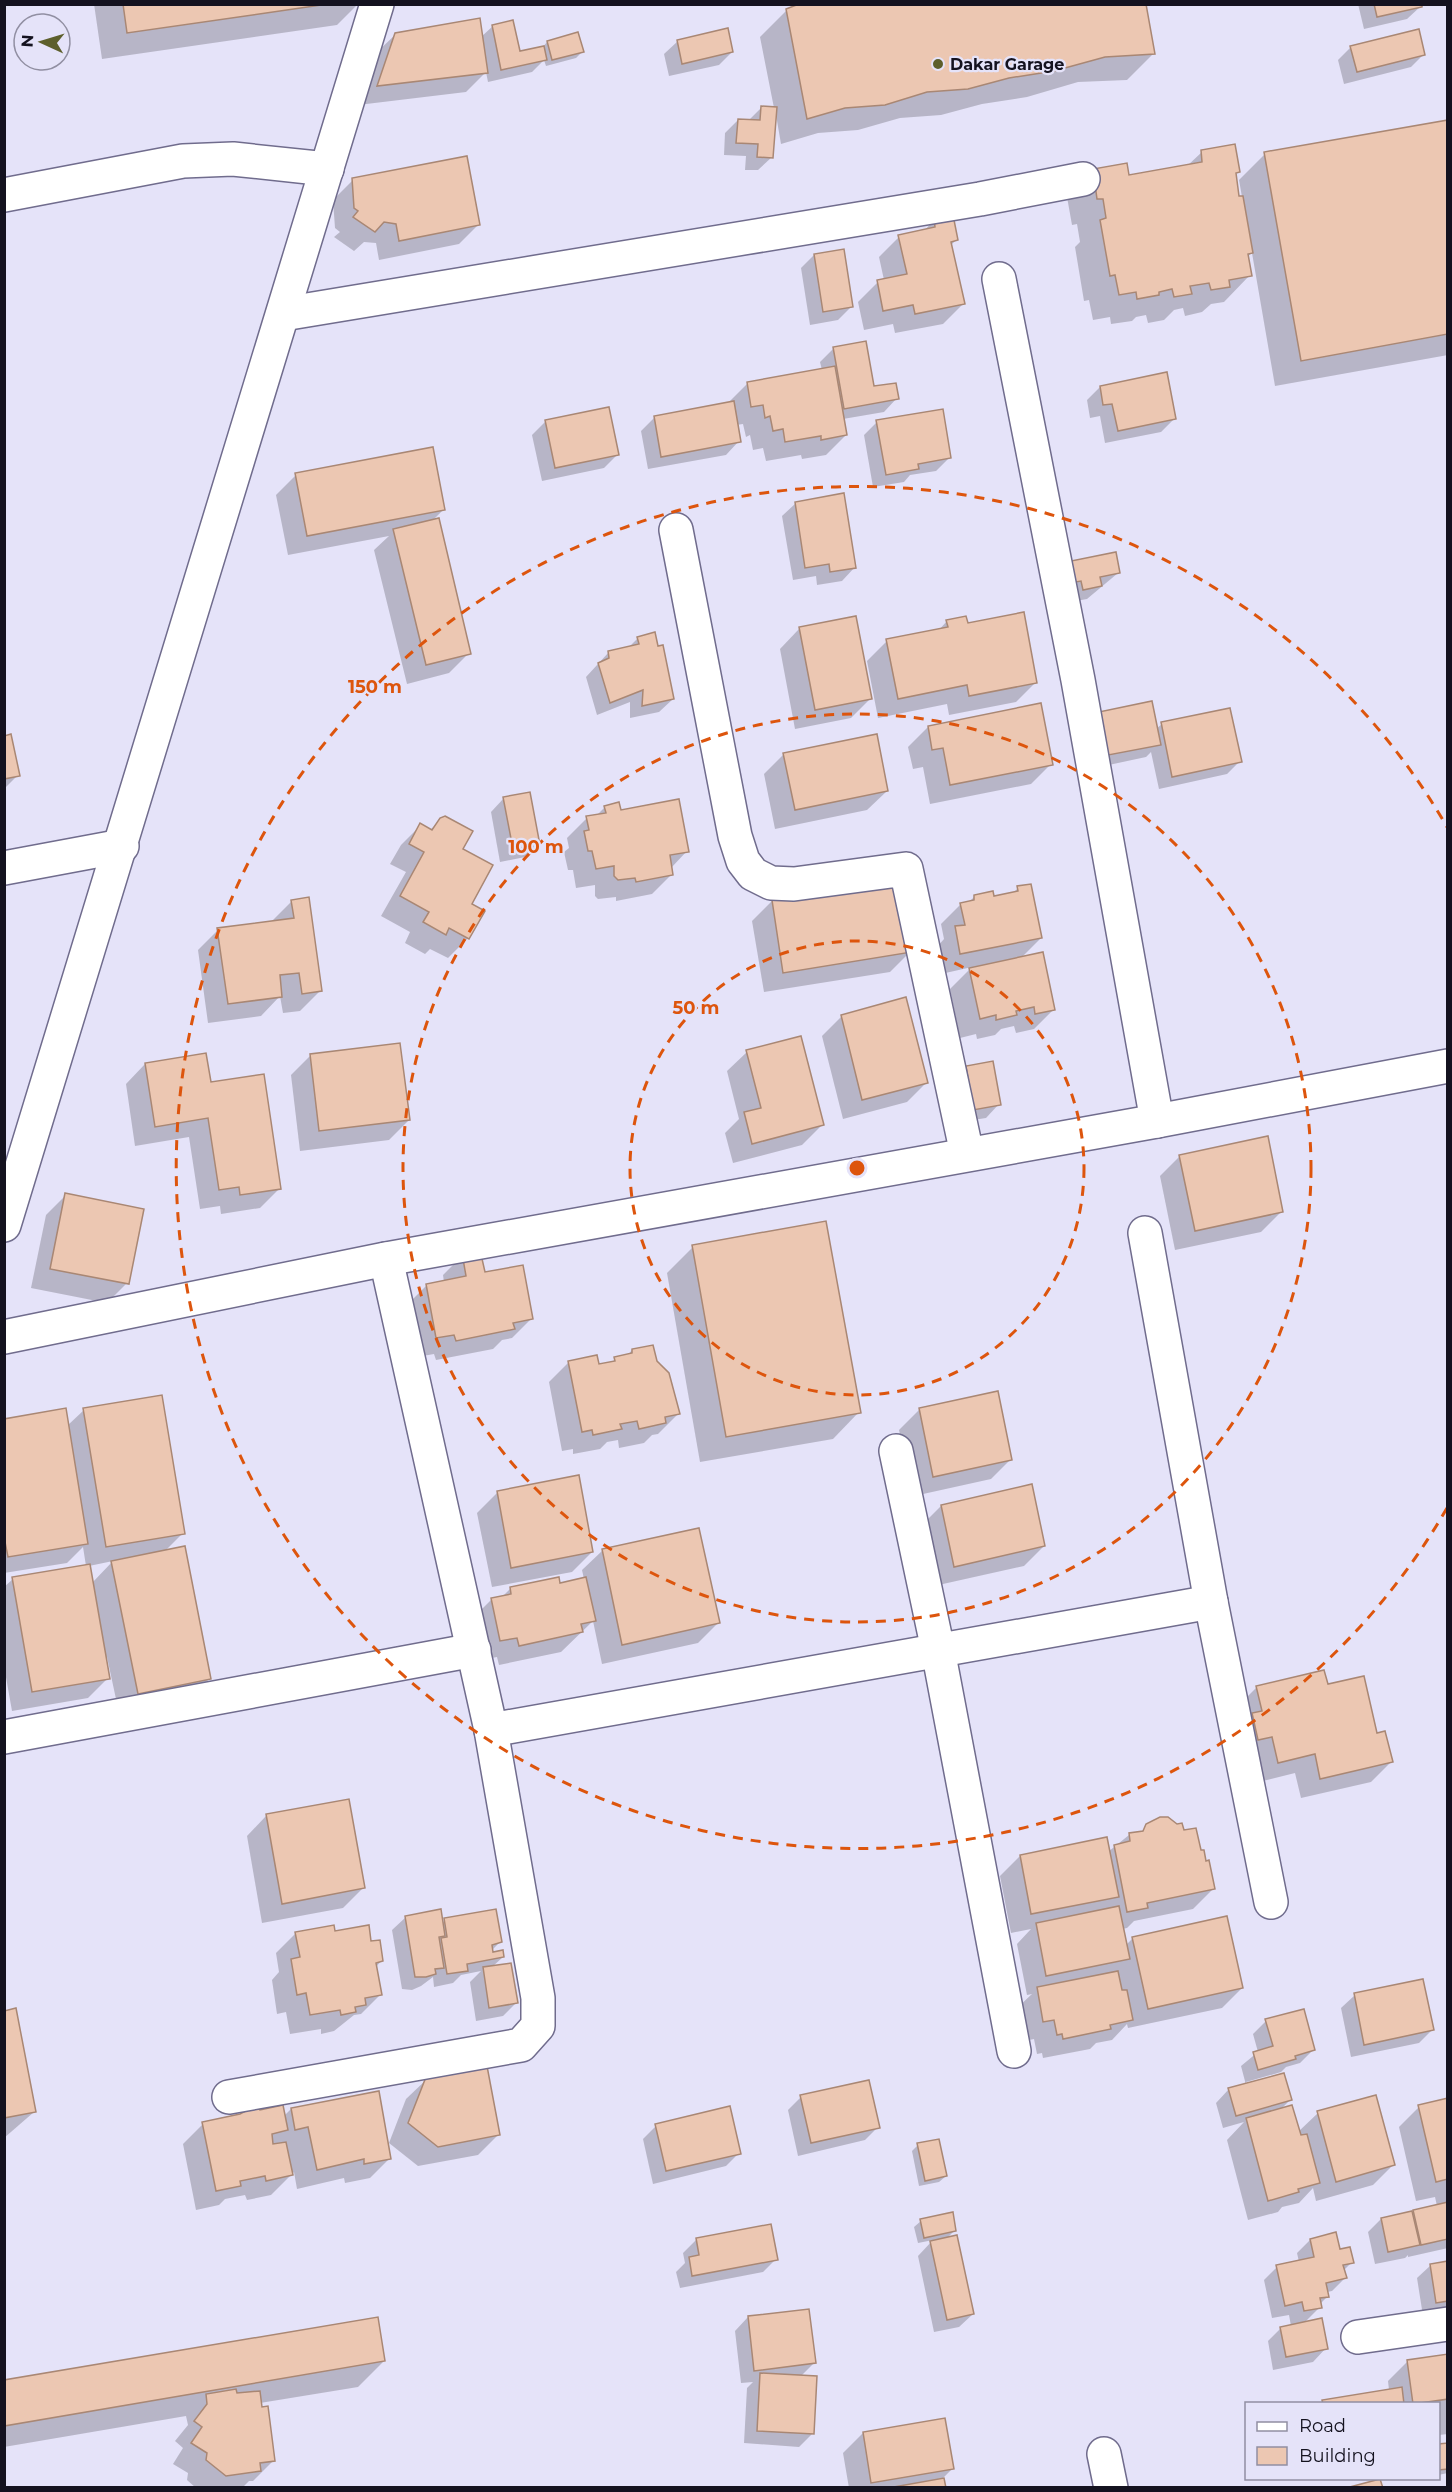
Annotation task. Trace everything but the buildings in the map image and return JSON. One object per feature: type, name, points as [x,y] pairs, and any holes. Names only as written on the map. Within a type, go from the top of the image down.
[{"type":"street","points":[[4,1225],[122,846],[376,4]]},
{"type":"street","points":[[4,195],[183,161],[233,159],[327,169]]},
{"type":"street","points":[[283,314],[980,199],[1083,179]]},
{"type":"street","points":[[999,279],[1078,680],[1157,1121]]},
{"type":"street","points":[[676,530],[735,836],[743,861],[753,874],[771,883],[794,884],[906,868],[967,1154]]},
{"type":"street","points":[[4,868],[122,846]]},
{"type":"street","points":[[4,1337],[386,1259],[1157,1121],[1448,1066]]},
{"type":"street","points":[[1145,1233],[1211,1602],[1271,1902]]},
{"type":"street","points":[[229,2097],[520,2045],[538,2026],[538,1998],[491,1730],[386,1259]]},
{"type":"street","points":[[896,1451],[938,1650],[1014,2051]]},
{"type":"street","points":[[491,1730],[1211,1602]]},
{"type":"street","points":[[4,1737],[474,1650]]},
{"type":"street","points":[[1358,2337],[1448,2324]]},
{"type":"street","points":[[1104,2454],[1111,2487]]},
{"type":"place","name":"Dakar Garage","points":[[938,64]]}]
